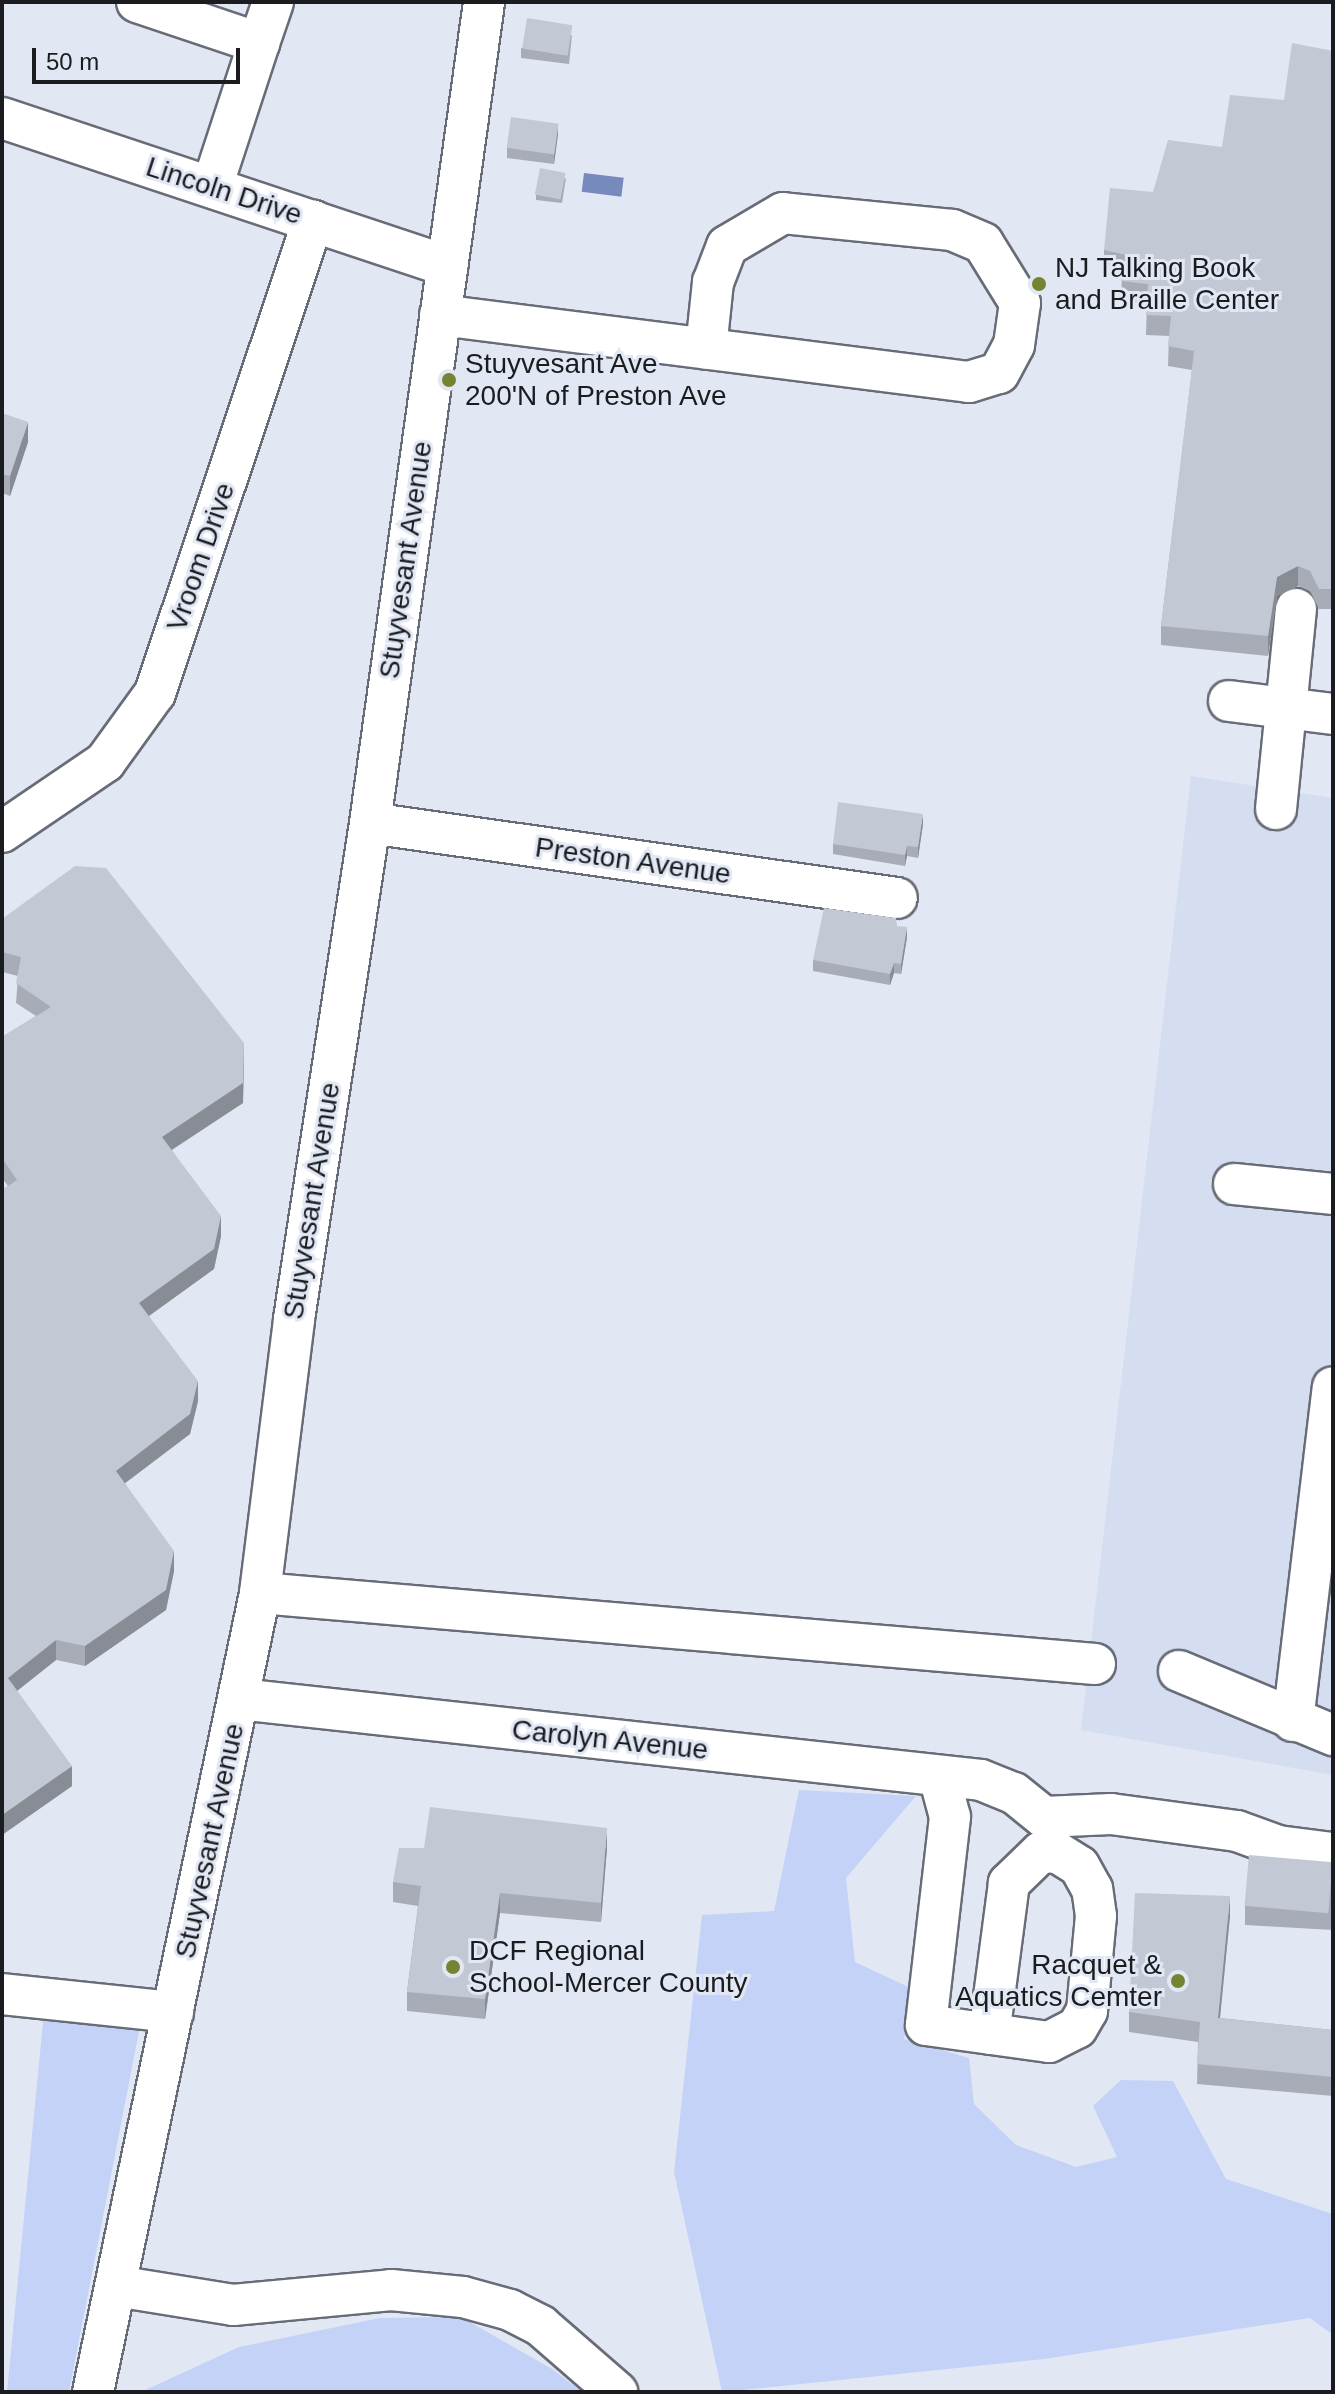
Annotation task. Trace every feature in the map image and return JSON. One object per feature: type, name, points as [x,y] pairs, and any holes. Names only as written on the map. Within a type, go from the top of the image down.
[{"type":"street","points":[[137,2],[259,43]]},
{"type":"street","points":[[212,187],[273,2]]},
{"type":"street","name":"Stuyvesant Avenue","points":[[93,2392],[260,1593],[294,1319],[370,823],[484,2]]},
{"type":"street","name":"Lincoln Drive","points":[[2,118],[447,266]]},
{"type":"street","points":[[440,315],[706,349],[969,382],[999,373],[1014,345],[1020,303],[983,243],[952,230],[783,213],[727,246],[713,282],[706,349]]},
{"type":"street","name":"Vroom Drive","points":[[2,832],[105,762],[155,693],[313,221]]},
{"type":"street","points":[[1276,809],[1296,609]]},
{"type":"street","points":[[1229,701],[1333,714]]},
{"type":"street","name":"Preston Avenue","points":[[370,823],[897,898]]},
{"type":"street","points":[[1234,1184],[1333,1194]]},
{"type":"street","points":[[1293,1721],[1333,1387]]},
{"type":"street","points":[[260,1593],[1095,1664]]},
{"type":"street","points":[[1179,1671],[1293,1721],[1333,1735]]},
{"type":"street","name":"Carolyn Avenue","points":[[239,1699],[981,1780],[1014,1793],[1058,1853],[1079,1866],[1092,1889],[1096,1916],[1087,2011],[1077,2028],[1049,2042],[926,2025],[950,1817],[939,1776]]},
{"type":"street","points":[[989,2034],[1009,1883],[1042,1834],[1111,1814],[1237,1831],[1278,1846],[1333,1853]]},
{"type":"street","points":[[2,1994],[173,2012]]},
{"type":"street","points":[[116,2286],[233,2305],[391,2290],[463,2297],[510,2310],[541,2326],[617,2392]]},
{"type":"shaded area","points":[[584,173],[624,178],[621,197],[582,192]]},
{"type":"shaded area","points":[[1191,776],[1333,798],[1333,1775],[1081,1730]]},
{"type":"shaded area","points":[[799,1790],[916,1796],[846,1878],[855,1962],[915,1990],[904,2039],[969,2058],[974,2104],[1016,2145],[1076,2167],[1117,2157],[1093,2106],[1121,2080],[1173,2081],[1226,2179],[1333,2214],[1333,2335],[1310,2318],[1044,2359],[722,2392],[674,2172],[702,1915],[774,1911]]},
{"type":"shaded area","points":[[44,2012],[140,2026],[69,2392],[7,2392]]},
{"type":"shaded area","points":[[461,2317],[552,2369],[582,2392],[141,2392],[239,2347],[380,2318]]},
{"type":"building","points":[[527,18],[572,25],[568,56],[522,49]]},
{"type":"building","points":[[1292,43],[1333,51],[1333,589],[1319,589],[1310,571],[1298,566],[1277,577],[1268,636],[1161,626],[1194,351],[1168,346],[1171,316],[1146,315],[1148,284],[1121,281],[1126,255],[1104,250],[1110,188],[1153,192],[1168,140],[1222,147],[1230,95],[1284,100]]},
{"type":"building","points":[[511,117],[559,124],[554,154],[507,148]]},
{"type":"building","points":[[540,168],[566,173],[560,199],[535,195]]},
{"type":"building","points":[[2,413],[28,422],[10,476],[2,474]]},
{"type":"building","points":[[838,802],[923,814],[918,847],[907,846],[905,855],[833,844]]},
{"type":"building","points":[[75,866],[106,868],[244,1043],[243,1083],[162,1137],[221,1216],[214,1249],[139,1303],[198,1381],[190,1414],[116,1471],[174,1551],[166,1590],[85,1646],[56,1640],[8,1678],[72,1766],[2,1815],[2,1190],[17,1180],[2,1158],[2,1037],[51,1007],[16,983],[21,957],[2,952],[2,919]]},
{"type":"building","points":[[824,908],[896,918],[897,926],[907,927],[901,964],[894,963],[890,974],[813,960]]},
{"type":"building","name":"DCF Regional School-Mercer County","points":[[430,1807],[607,1828],[601,1903],[500,1893],[485,1999],[407,1992],[421,1886],[393,1882],[399,1848],[424,1848]]},
{"type":"building","points":[[1249,1855],[1333,1862],[1328,1913],[1245,1906]]},
{"type":"building","name":"Racquet & Aquatics Cemter","points":[[1135,1893],[1230,1896],[1218,2018],[1333,2030],[1333,2077],[1197,2064],[1200,2022],[1129,2012]]},
{"type":"place","name":"NJ Talking Book and Braille Center","points":[[1039,284]]},
{"type":"place","name":"Stuyvesant Ave 200'N of Preston Ave","points":[[449,380]]},
{"type":"place","name":"DCF Regional School-Mercer County","points":[[453,1967]]},
{"type":"place","name":"Racquet & Aquatics Cemter","points":[[1178,1981]]}]
